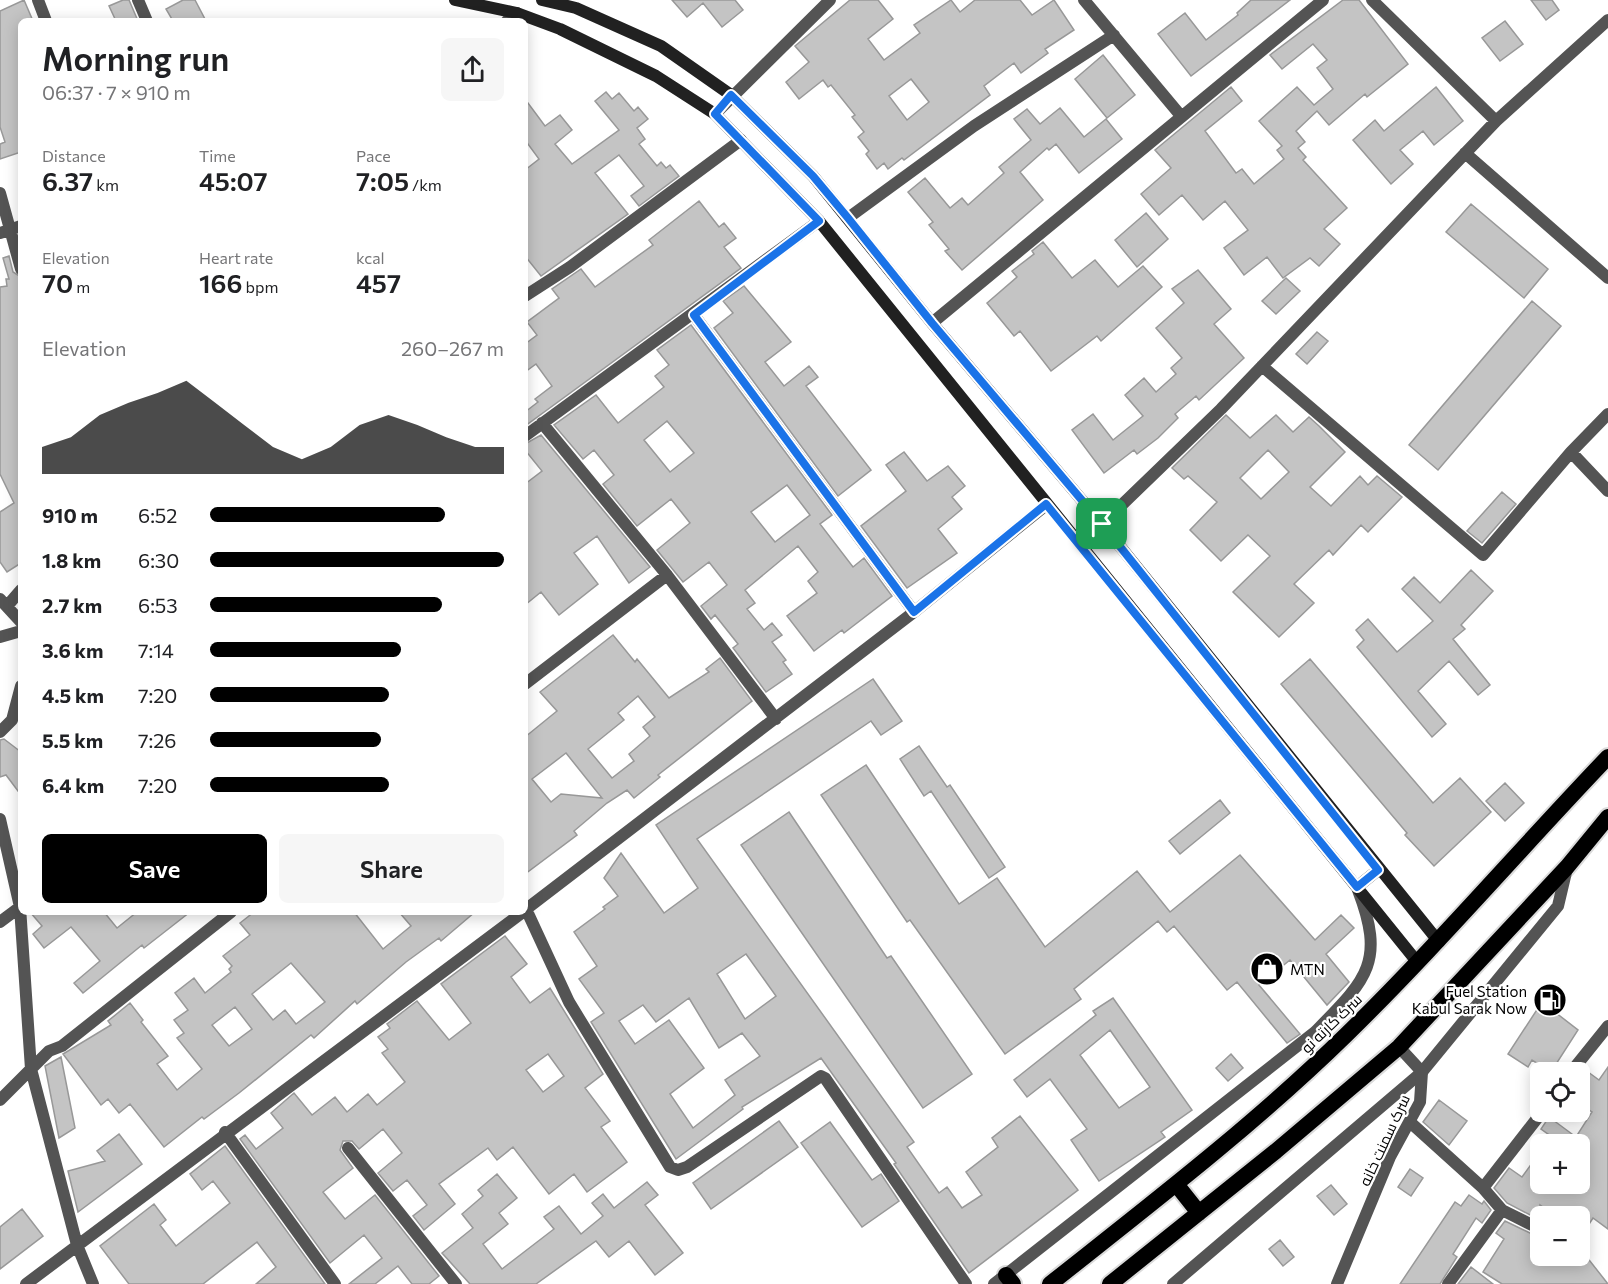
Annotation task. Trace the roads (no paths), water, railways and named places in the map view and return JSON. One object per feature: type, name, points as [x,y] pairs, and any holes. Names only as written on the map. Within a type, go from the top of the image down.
[{"type":"highway","name":"سرک کارته نو","points":[[1050,1284],[1244,1128],[1344,1037],[1439,942],[1608,757]]},
{"type":"highway","points":[[1110,1284],[1399,1047],[1567,867],[1608,817]]},
{"type":"highway","points":[[1176,1184],[1199,1212]]},
{"type":"main road","points":[[455,0],[512,17]]},
{"type":"main road","points":[[542,0],[578,4],[662,46],[731,95],[813,176],[932,323],[1102,524],[1378,870],[1439,942]]},
{"type":"main road","points":[[528,21],[560,29],[656,76],[715,114],[819,221],[1418,963]]},
{"type":"main road","points":[[1357,887],[1378,870]]},
{"type":"street","points":[[38,0],[45,18]]},
{"type":"street","points":[[138,0],[146,18]]},
{"type":"street","points":[[715,114],[731,95],[830,0]]},
{"type":"street","points":[[1084,0],[1181,116]]},
{"type":"street","points":[[932,323],[1323,0]]},
{"type":"street","points":[[1372,0],[1496,121]]},
{"type":"street","points":[[1102,524],[1262,366],[1496,121],[1608,20]]},
{"type":"street","points":[[848,218],[974,126],[1114,35]]},
{"type":"street","points":[[528,294],[570,267],[741,140]]},
{"type":"street","points":[[1465,153],[1608,278]]},
{"type":"street","points":[[0,193],[18,257]]},
{"type":"street","points":[[528,434],[694,315],[819,221]]},
{"type":"street","points":[[694,315],[914,612]]},
{"type":"street","points":[[1262,366],[1483,555],[1608,414]]},
{"type":"street","points":[[542,423],[667,575],[776,719]]},
{"type":"street","points":[[1572,452],[1608,490]]},
{"type":"street","points":[[528,908],[914,612],[1046,504]]},
{"type":"street","points":[[528,682],[667,575]]},
{"type":"street","points":[[18,592],[4,602],[18,618]]},
{"type":"street","points":[[0,637],[18,632]]},
{"type":"street","points":[[0,732],[12,720],[18,697]]},
{"type":"street","points":[[0,819],[18,889]]},
{"type":"street","points":[[1173,1284],[1422,1072],[1558,906],[1567,867]]},
{"type":"street","points":[[1004,1281],[1316,1032],[1355,991],[1370,959],[1370,923],[1357,887]]},
{"type":"street","points":[[0,922],[18,908]]},
{"type":"street","points":[[21,915],[31,1069],[77,1245],[93,1284]]},
{"type":"street","points":[[0,1100],[49,1051],[62,1046],[227,915]]},
{"type":"street","points":[[26,1284],[225,1132],[518,915]]},
{"type":"street","points":[[527,915],[569,1002],[670,1167],[678,1170],[687,1167],[821,1076],[825,1078],[966,1284]]},
{"type":"street","points":[[1580,1062],[1608,1026]]},
{"type":"street","points":[[1399,1047],[1422,1072]]},
{"type":"street","name":"سرک سمنت خانه","points":[[1337,1284],[1390,1157],[1420,1102],[1422,1072]]},
{"type":"street","points":[[1411,1122],[1483,1188],[1503,1210],[1530,1224]]},
{"type":"street","points":[[1483,1188],[1534,1122]]},
{"type":"street","points":[[225,1132],[335,1284]]},
{"type":"street","points":[[348,1148],[456,1284]]},
{"type":"street","points":[[1449,1284],[1503,1210]]},
{"type":"place","name":"MTN","points":[[1267,969]]},
{"type":"place","name":"Fuel Station Kabul Sarak Now","points":[[1550,1000]]}]
